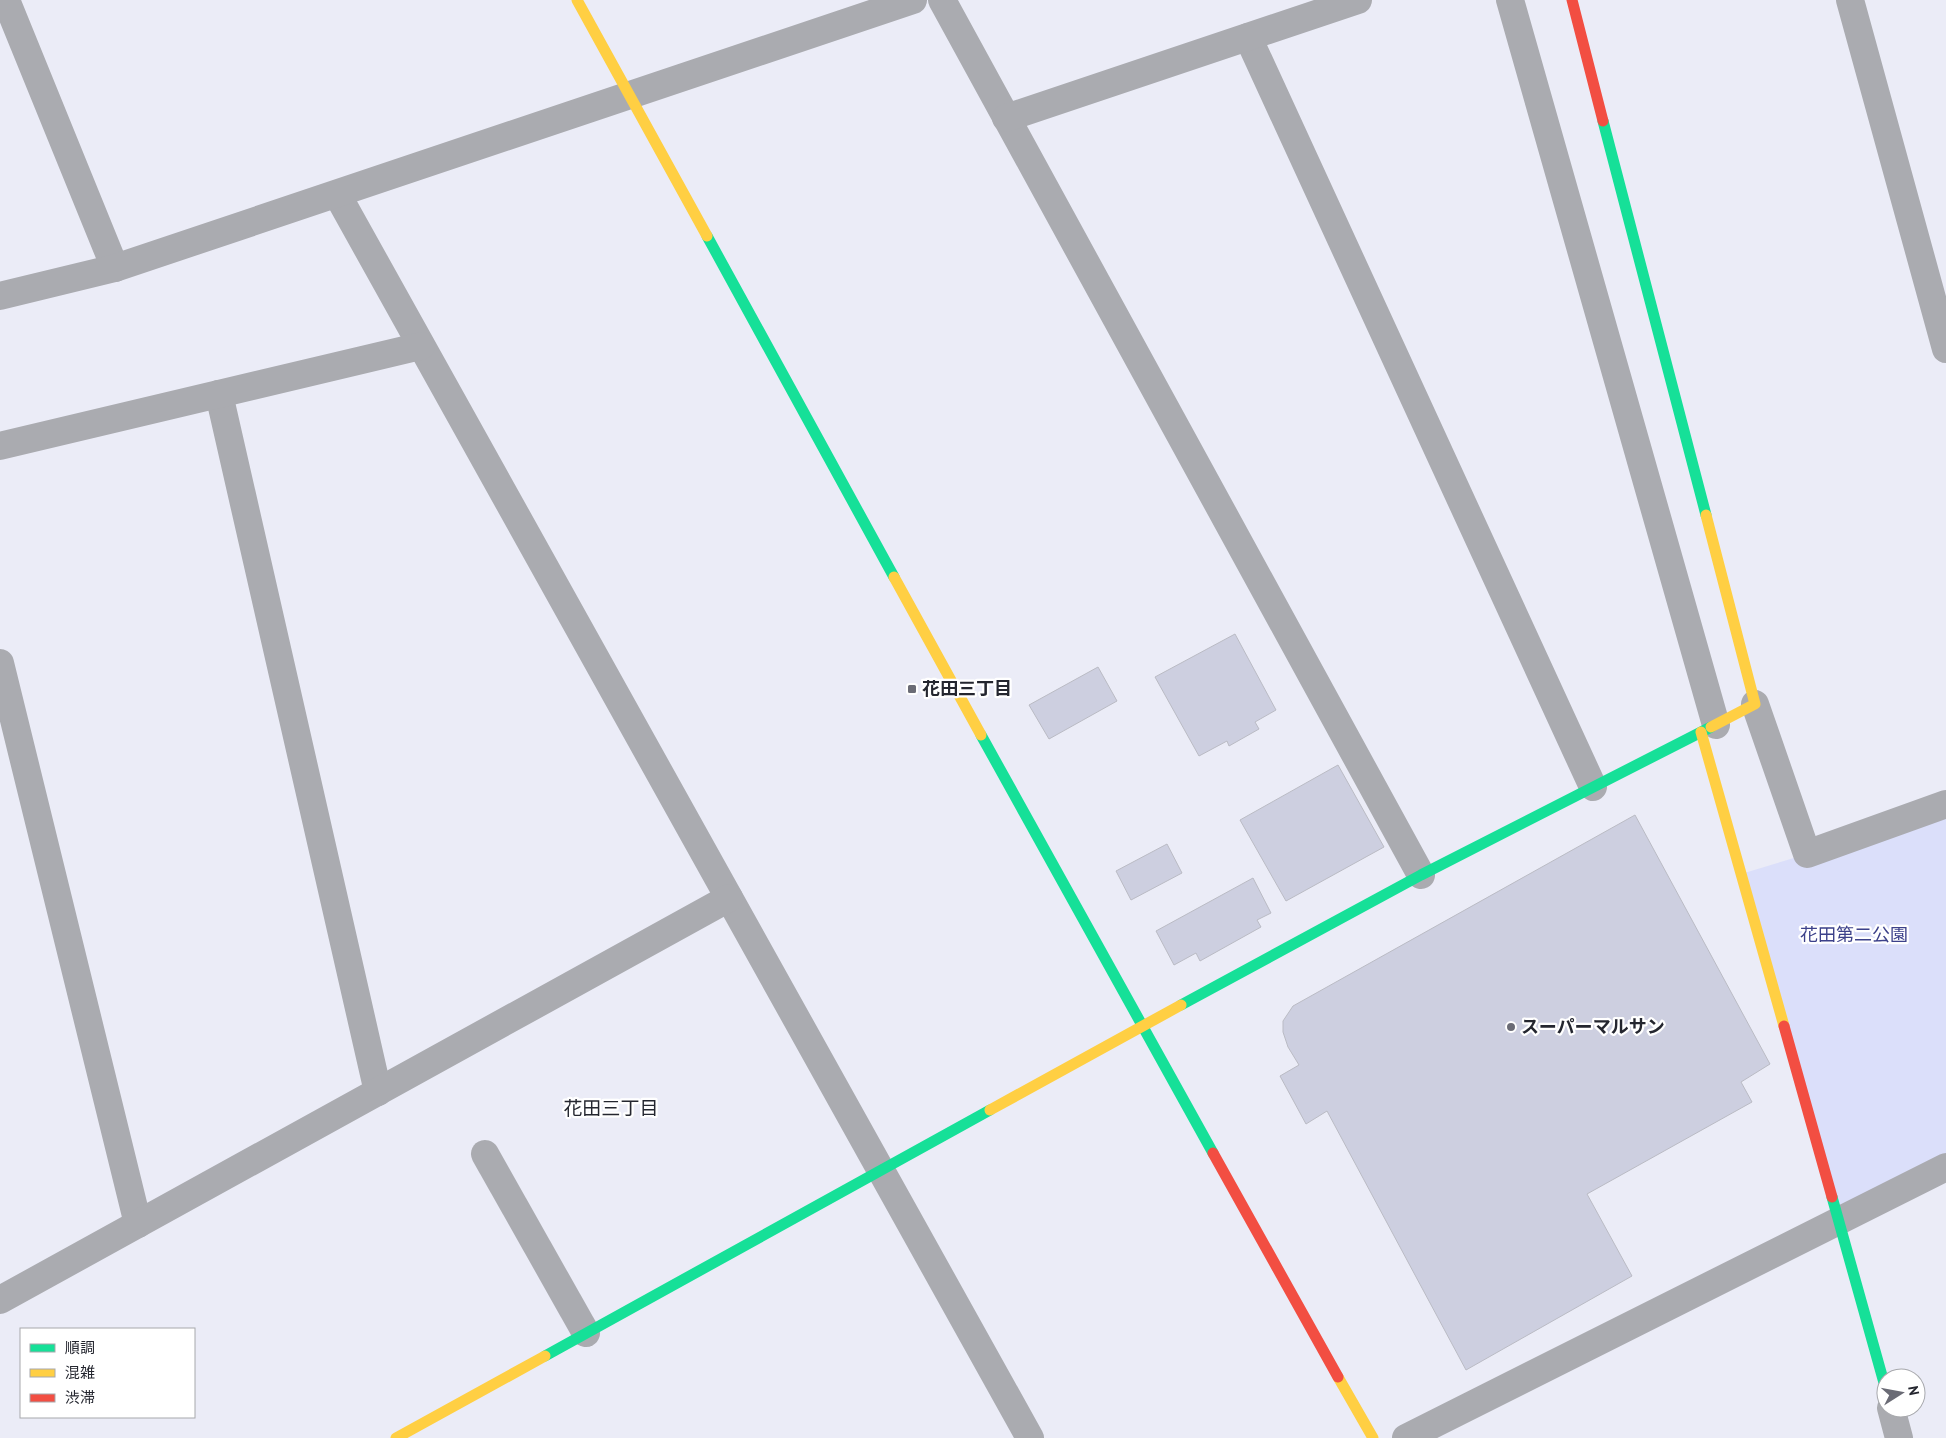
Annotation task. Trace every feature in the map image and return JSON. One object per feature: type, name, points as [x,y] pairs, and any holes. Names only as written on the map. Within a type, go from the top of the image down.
[{"type":"street","points":[[6,0],[115,268]]},
{"type":"street","points":[[577,0],[1141,1026],[1373,1438]]},
{"type":"street","points":[[0,296],[115,268],[912,0]]},
{"type":"street","points":[[942,0],[1421,875]]},
{"type":"street","points":[[1006,118],[1358,0]]},
{"type":"street","points":[[1510,0],[1880,1368]]},
{"type":"street","points":[[1572,0],[1755,704],[1807,854],[1946,804]]},
{"type":"street","points":[[1850,0],[1946,349]]},
{"type":"street","points":[[1248,37],[1593,787]]},
{"type":"street","points":[[337,194],[1030,1438]]},
{"type":"street","points":[[0,446],[422,346]]},
{"type":"street","points":[[219,394],[378,1092]]},
{"type":"street","points":[[0,663],[138,1224]]},
{"type":"street","points":[[396,1438],[1141,1026],[1421,875],[1755,704]]},
{"type":"street","points":[[0,1300],[730,898]]},
{"type":"street","points":[[485,1154],[586,1333]]},
{"type":"street","points":[[1406,1438],[1946,1167]]},
{"type":"street","points":[[1894,1418],[1899,1438]]},
{"type":"green space","name":"花田第二公園","points":[[1946,804],[1946,1167],[1840,1220],[1741,874],[1807,854]]},
{"type":"building","points":[[1235,634],[1276,710],[1255,722],[1259,729],[1229,746],[1227,741],[1199,756],[1155,677]]},
{"type":"building","points":[[1098,667],[1117,701],[1049,739],[1029,705]]},
{"type":"building","points":[[1338,765],[1384,847],[1286,901],[1240,820]]},
{"type":"building","points":[[1635,815],[1770,1064],[1741,1082],[1752,1102],[1587,1194],[1632,1276],[1466,1370],[1327,1111],[1306,1124],[1280,1076],[1299,1065],[1288,1047],[1283,1032],[1283,1021],[1293,1006]]},
{"type":"building","points":[[1167,844],[1182,873],[1131,900],[1116,871]]},
{"type":"building","points":[[1253,878],[1271,913],[1257,920],[1261,927],[1200,961],[1196,953],[1174,965],[1156,931]]},
{"type":"traffic: fast","points":[[1603,121],[1706,515]]},
{"type":"traffic: fast","points":[[707,236],[894,577]]},
{"type":"traffic: fast","points":[[1181,1005],[1421,875],[1711,727]]},
{"type":"traffic: fast","points":[[981,735],[1213,1153]]},
{"type":"traffic: fast","points":[[545,1356],[990,1110]]},
{"type":"traffic: fast","points":[[1832,1197],[1880,1368]]},
{"type":"traffic: slow","points":[[577,0],[707,236]]},
{"type":"traffic: slow","points":[[1706,515],[1755,704],[1711,727]]},
{"type":"traffic: slow","points":[[894,577],[981,735]]},
{"type":"traffic: slow","points":[[1701,732],[1784,1026]]},
{"type":"traffic: slow","points":[[990,1110],[1181,1005]]},
{"type":"traffic: slow","points":[[396,1438],[545,1356]]},
{"type":"traffic: slow","points":[[1338,1377],[1373,1438]]},
{"type":"traffic: jam","points":[[1572,0],[1603,121]]},
{"type":"traffic: jam","points":[[1784,1026],[1832,1197]]},
{"type":"traffic: jam","points":[[1213,1153],[1338,1377]]},
{"type":"place","name":"花田三丁目","points":[[912,689]]},
{"type":"place","name":"スーパーマルサン","points":[[1511,1027]]},
{"type":"district","name":"花田三丁目","points":[[611,1108]]}]
